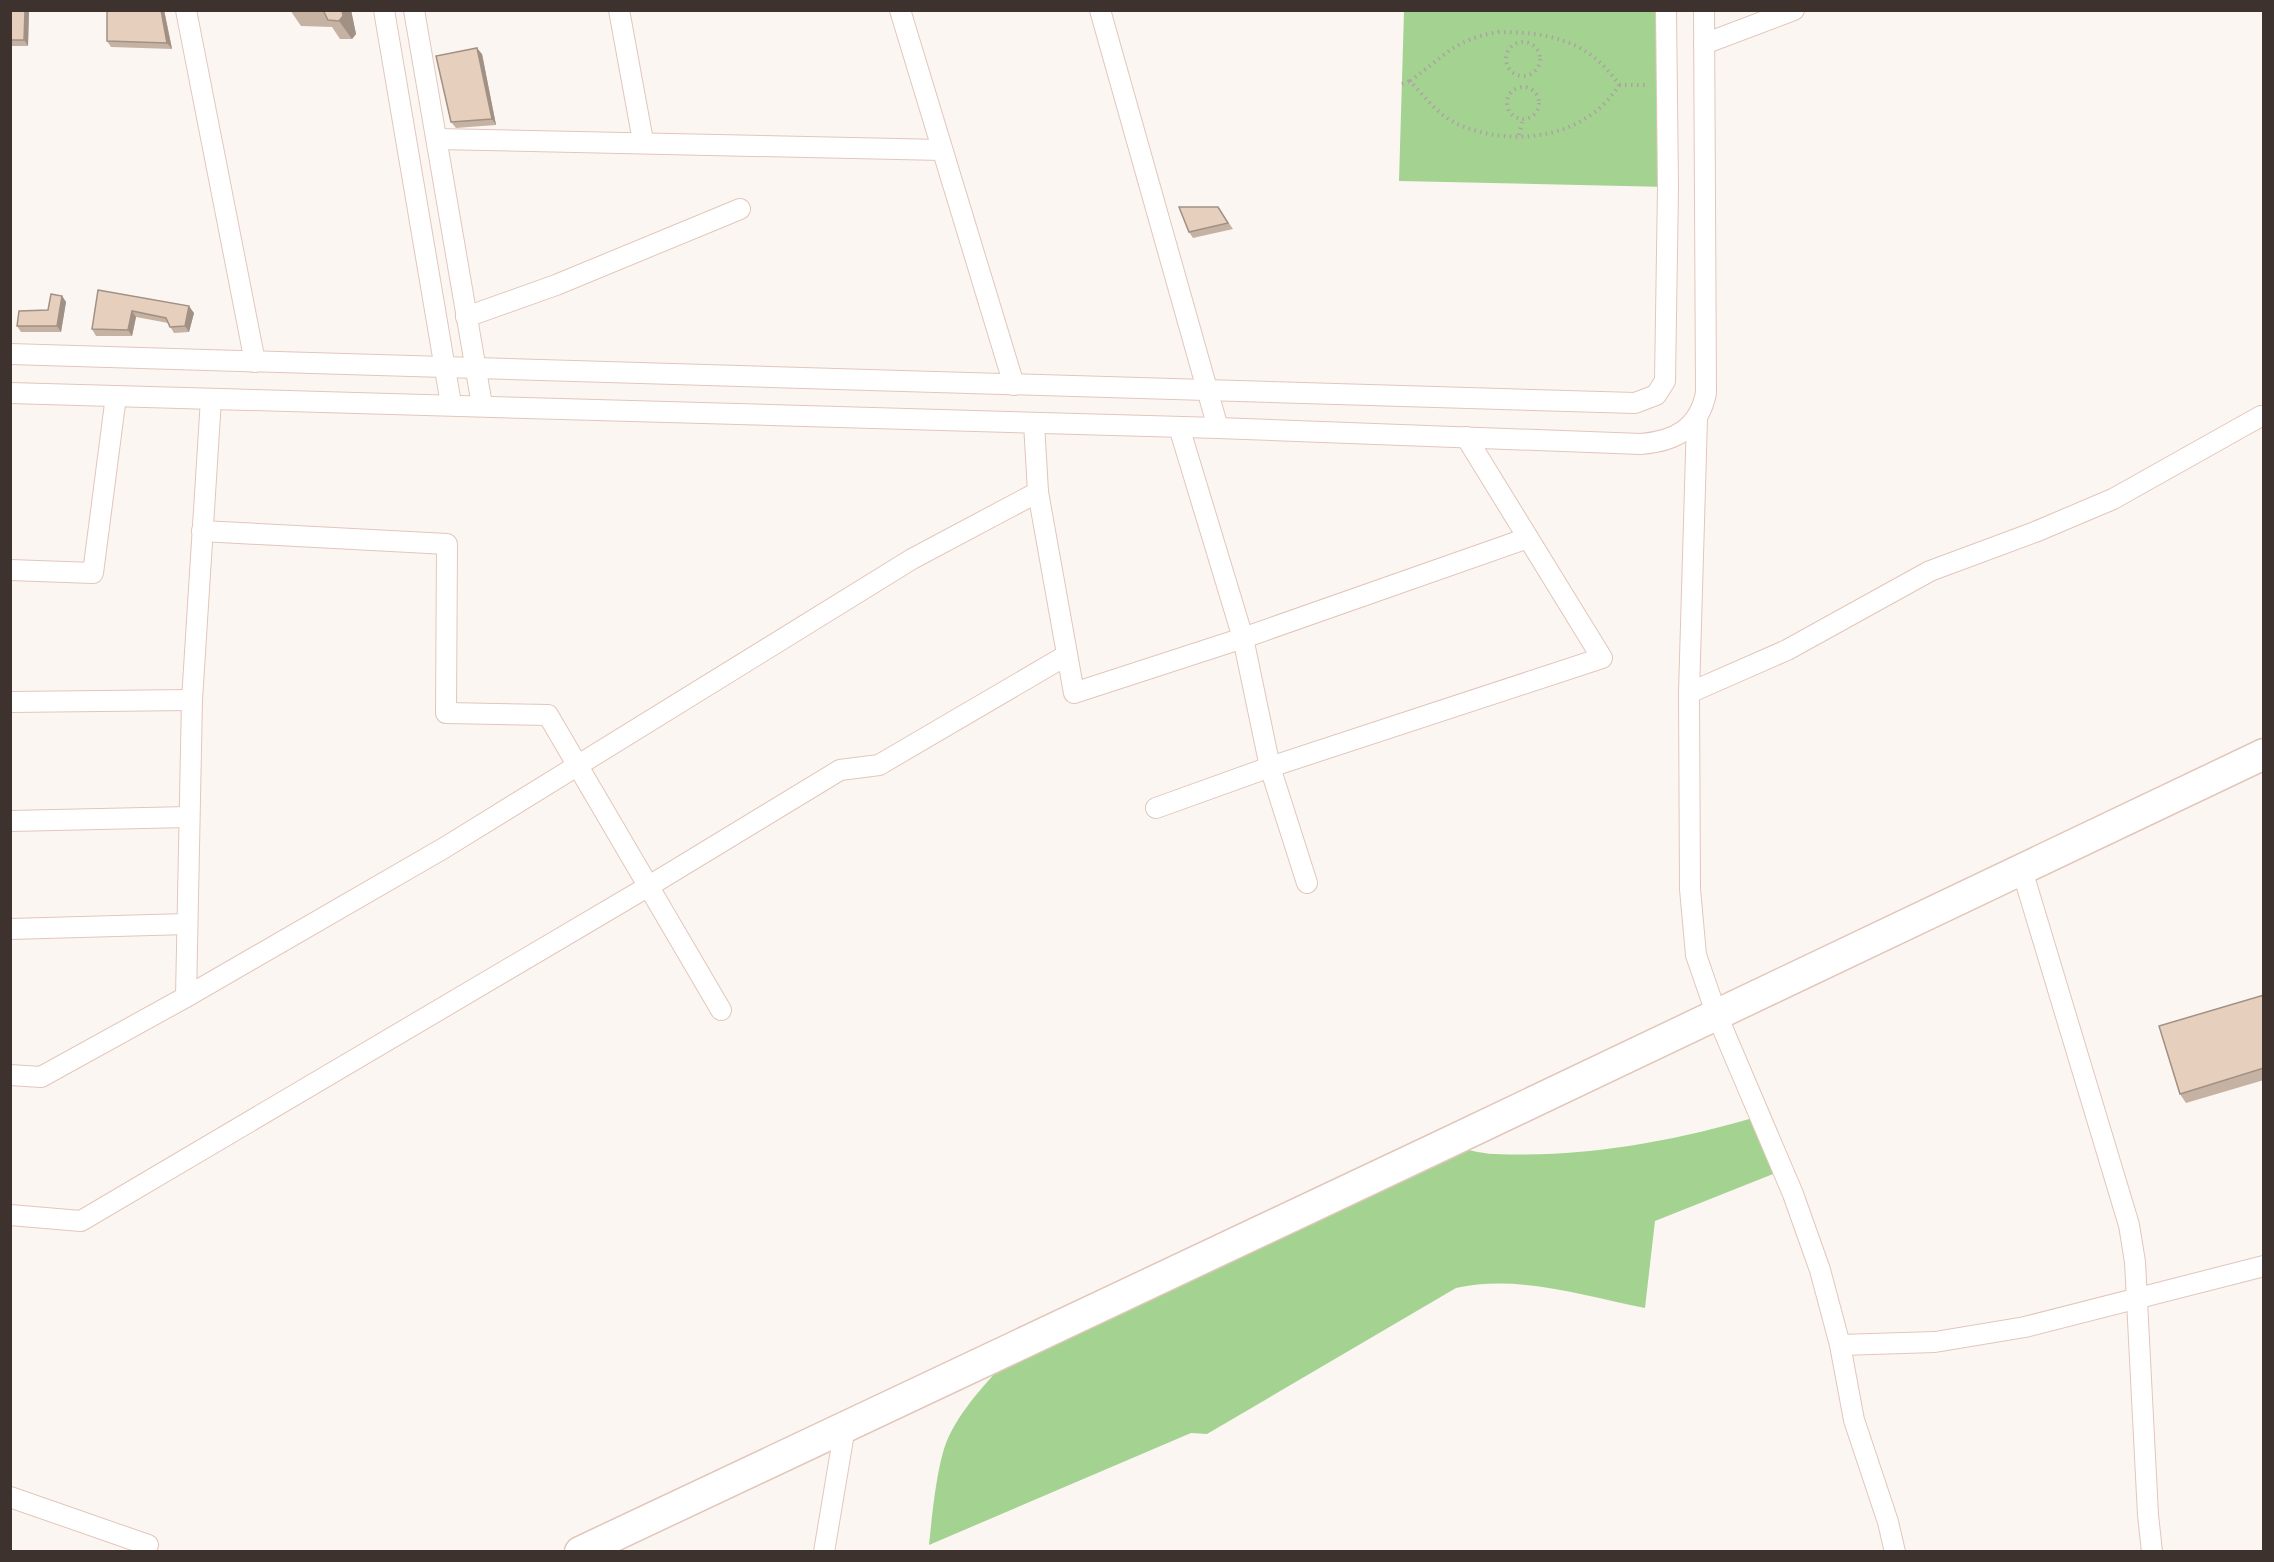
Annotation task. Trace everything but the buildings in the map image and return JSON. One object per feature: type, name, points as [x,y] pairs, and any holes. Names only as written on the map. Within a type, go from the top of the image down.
[{"type":"highway","points":[[580,1551],[2264,754]]},
{"type":"street","points":[[186,10],[255,362]]},
{"type":"street","points":[[384,10],[451,404]]},
{"type":"street","points":[[414,10],[482,405]]},
{"type":"street","points":[[619,10],[643,141]]},
{"type":"street","points":[[900,10],[1014,385]]},
{"type":"street","points":[[1100,10],[1218,428]]},
{"type":"street","points":[[10,354],[1635,403],[1649,399],[1661,390],[1665,381],[1666,10]]},
{"type":"street","points":[[1704,10],[1706,393],[1697,419],[1689,693],[1690,889],[1696,956],[1716,1013],[1793,1194],[1820,1270],[1840,1345],[1854,1420],[1888,1522],[1895,1551]]},
{"type":"street","points":[[1704,44],[1794,10]]},
{"type":"street","points":[[437,139],[643,141],[942,150]]},
{"type":"street","points":[[466,316],[556,285],[740,209]]},
{"type":"street","points":[[10,393],[451,404],[1641,444],[1660,442],[1673,437],[1697,419]]},
{"type":"street","points":[[10,570],[93,573],[116,396]]},
{"type":"street","points":[[186,997],[192,700],[211,399]]},
{"type":"street","points":[[1689,693],[1787,650],[1930,571],[2035,532],[2113,499],[2261,416]]},
{"type":"street","points":[[1034,423],[1038,492],[1074,693],[1243,638],[1528,538]]},
{"type":"street","points":[[1179,427],[1243,638],[1270,767],[1308,883]]},
{"type":"street","points":[[1156,808],[1270,767],[1602,658],[1466,437]]},
{"type":"street","points":[[10,1075],[41,1077],[186,997],[444,848],[912,559],[1038,492]]},
{"type":"street","points":[[202,531],[447,544],[446,713],[548,715],[721,1010]]},
{"type":"street","points":[[10,1215],[81,1221],[840,770],[879,765],[1067,655]]},
{"type":"street","points":[[10,702],[192,700]]},
{"type":"street","points":[[10,821],[189,817]]},
{"type":"street","points":[[2022,870],[2129,1225],[2135,1262],[2148,1515],[2152,1551]]},
{"type":"street","points":[[10,929],[187,924]]},
{"type":"street","points":[[1840,1345],[1935,1342],[2025,1327],[2264,1266]]},
{"type":"street","points":[[824,1551],[845,1427]]},
{"type":"street","points":[[10,1497],[148,1545]]},
{"type":"path","points":[[1402,84],[1410,81],[1437,57],[1466,40],[1498,32],[1524,32],[1561,39],[1580,48],[1600,62],[1619,85]]},
{"type":"path","points":[[1524,32],[1524,42]]},
{"type":"path","points":[[1524,42],[1534,46],[1540,61],[1536,70],[1521,75],[1508,67],[1507,56],[1513,46],[1524,42]]},
{"type":"path","points":[[1521,75],[1522,87]]},
{"type":"path","points":[[1410,81],[1431,106],[1461,126],[1490,134],[1519,135],[1546,135],[1578,124],[1596,114],[1610,100],[1619,85]]},
{"type":"path","points":[[1619,85],[1667,84]]},
{"type":"path","points":[[1522,87],[1535,92],[1539,101],[1533,116],[1523,119],[1513,116],[1507,101],[1511,91],[1522,87]]},
{"type":"path","points":[[1519,135],[1523,119]]},
{"type":"green space","points":[[1404,11],[1666,11],[1668,187],[1399,181]]},
{"type":"green space","points":[[1760,1116],[1783,1170],[1655,1221],[1645,1308],[1527,1285],[1479,1284],[1456,1288],[1207,1434],[1191,1433],[929,1545],[938,1474],[949,1436],[973,1399],[1023,1343],[1445,1144],[1489,1154],[1529,1155],[1596,1150],[1663,1140]]}]
